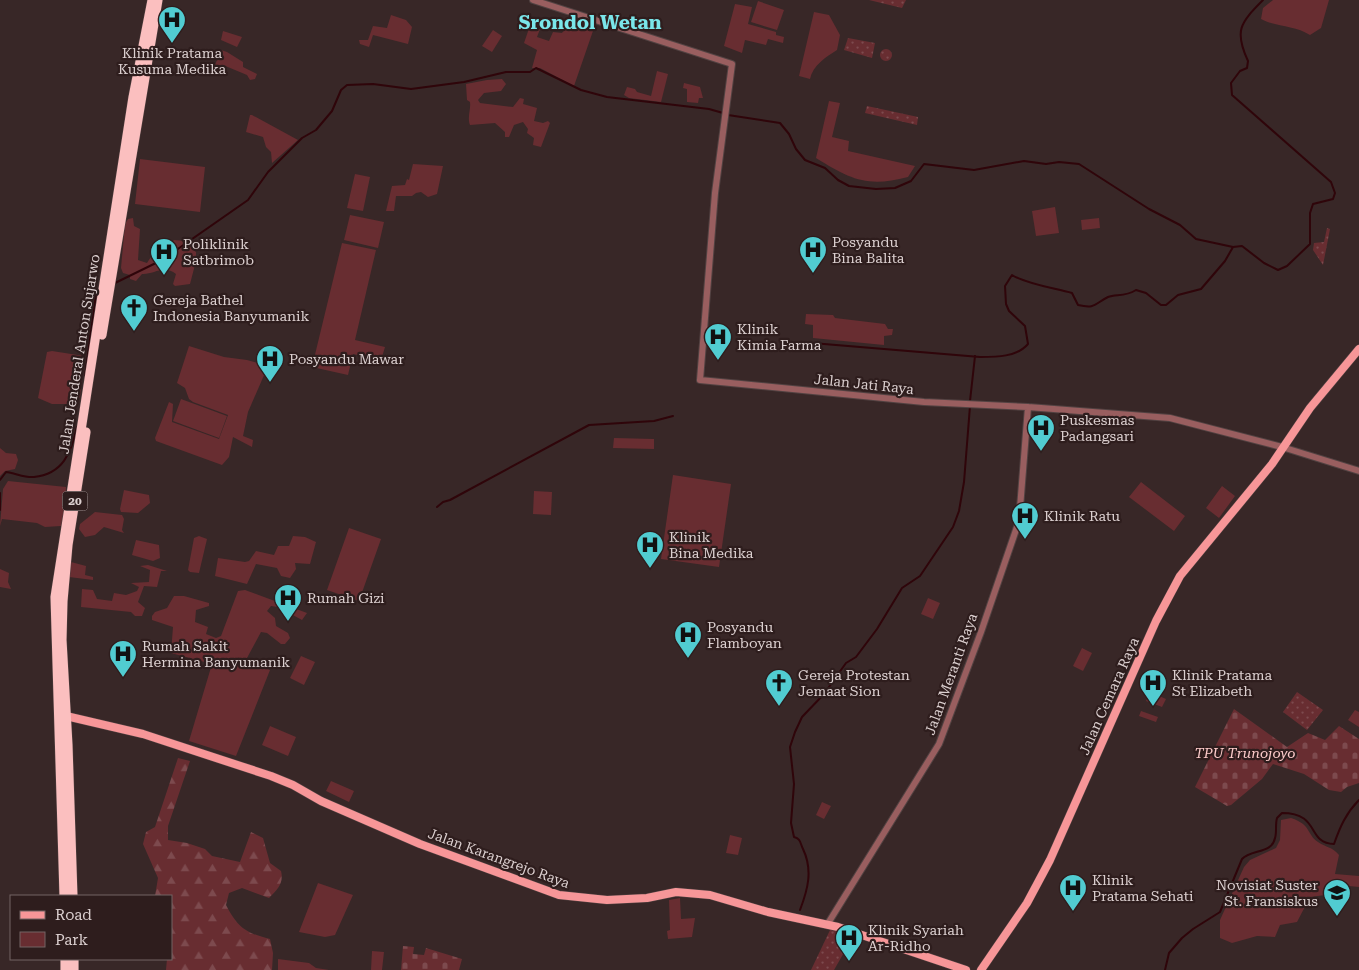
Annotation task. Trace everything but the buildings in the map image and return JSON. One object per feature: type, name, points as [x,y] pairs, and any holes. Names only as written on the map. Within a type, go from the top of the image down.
[{"type":"highway","name":"Jalan Jenderal Anton Sujarwo","points":[[63,715],[55,597],[141,78],[152,0]]},
{"type":"highway","name":"Jalan Jenderal Anton Sujarwo","points":[[141,78],[158,0]]},
{"type":"highway","name":"20","points":[[63,715],[64,895]]},
{"type":"highway","name":"20","points":[[63,715],[73,895]]},
{"type":"main road","name":"Jalan Cemara Raya","points":[[981,970],[1027,903],[1046,868],[1156,621],[1180,576],[1272,464],[1310,408],[1359,349]]},
{"type":"main road","name":"Jalan Karangrejo Raya","points":[[63,715],[143,734],[271,776],[293,785],[321,801],[420,844],[558,895],[607,900],[647,898],[676,892],[699,893],[768,912],[827,924],[885,941],[966,970]]},
{"type":"street","name":"Jalan Jati Raya","points":[[534,0],[732,63],[715,193],[700,380],[924,402],[1028,407],[1170,418],[1282,447],[1359,471]]},
{"type":"street","name":"Jalan Meranti Raya","points":[[827,924],[939,744],[981,632],[1019,521],[1028,407]]},
{"type":"green space","points":[[869,0],[906,0],[902,8]]},
{"type":"green space","points":[[1273,0],[1329,0],[1321,28],[1310,35],[1298,29],[1261,19],[1263,8]]},
{"type":"green space","points":[[758,1],[784,10],[777,30],[751,22]]},
{"type":"green space","points":[[735,4],[752,7],[748,24],[776,32],[776,35],[784,37],[783,43],[768,39],[766,45],[745,40],[742,53],[724,46]]},
{"type":"green space","points":[[814,12],[829,15],[840,35],[837,50],[817,66],[810,79],[799,76]]},
{"type":"green space","points":[[391,15],[406,20],[412,27],[408,44],[373,35],[369,47],[360,44],[359,40],[368,40],[373,26],[387,28]]},
{"type":"green space","points":[[533,17],[543,21],[537,37],[549,41],[553,32],[562,33],[572,19],[594,28],[574,86],[540,68],[532,68],[537,50],[524,43]]},
{"type":"green space","points":[[493,30],[502,36],[492,52],[482,46]]},
{"type":"green space","points":[[223,31],[242,37],[237,47],[221,40]]},
{"type":"green space","points":[[848,38],[875,43],[872,58],[844,50]]},
{"type":"green space","points":[[884,49],[888,49],[892,55],[888,61],[884,61],[880,57],[880,53]]},
{"type":"green space","points":[[221,50],[243,62],[243,67],[257,74],[255,79],[250,80],[247,75],[223,65],[220,71],[216,71],[215,65]]},
{"type":"green space","points":[[657,71],[668,74],[661,102],[629,98],[624,95],[627,87],[651,96]]},
{"type":"green space","points":[[502,79],[506,84],[501,91],[484,93],[478,100],[480,103],[513,107],[520,98],[524,99],[523,104],[537,108],[534,121],[543,123],[548,121],[550,123],[541,147],[533,145],[534,138],[527,133],[528,129],[523,122],[514,125],[509,137],[505,137],[505,132],[495,123],[470,125],[470,102],[467,100],[466,84]]},
{"type":"green space","points":[[684,83],[700,87],[703,98],[699,98],[698,103],[687,102],[687,89],[683,88]]},
{"type":"green space","points":[[829,101],[840,103],[832,137],[849,141],[848,151],[915,166],[908,177],[881,182],[859,180],[816,158]]},
{"type":"green space","points":[[867,106],[918,117],[917,125],[865,113]]},
{"type":"green space","points":[[250,115],[298,140],[272,163],[271,152],[266,147],[263,137],[246,132]]},
{"type":"green space","points":[[140,159],[205,167],[200,212],[135,204]]},
{"type":"green space","points":[[413,164],[443,166],[437,194],[428,197],[421,192],[412,196],[396,196],[394,211],[386,211],[392,186],[405,185],[407,179],[409,180]]},
{"type":"green space","points":[[355,174],[370,177],[363,211],[347,208]]},
{"type":"green space","points":[[1055,207],[1059,233],[1036,236],[1032,211]]},
{"type":"green space","points":[[350,215],[384,222],[378,248],[344,240]]},
{"type":"green space","points":[[133,218],[134,226],[140,229],[138,260],[147,263],[154,254],[164,250],[174,240],[185,241],[196,252],[196,261],[190,284],[175,286],[173,284],[176,274],[167,270],[142,274],[136,281],[130,279],[130,275],[123,273],[121,268],[125,224],[128,219]]},
{"type":"green space","points":[[1099,218],[1100,228],[1082,230],[1081,220]]},
{"type":"green space","points":[[1327,228],[1330,229],[1323,265],[1313,250],[1314,243],[1324,242]]},
{"type":"green space","points":[[342,243],[376,250],[355,340],[385,347],[381,360],[353,354],[348,375],[312,367]]},
{"type":"green space","points":[[806,314],[833,315],[835,318],[885,324],[888,329],[893,329],[892,335],[884,336],[884,345],[813,338],[813,325],[805,324]]},
{"type":"green space","points":[[189,346],[224,357],[247,360],[268,366],[248,412],[243,436],[253,440],[252,447],[233,437],[229,457],[222,465],[156,441],[155,438],[169,402],[173,404],[172,422],[219,439],[228,415],[193,402],[189,399],[185,388],[177,383]]},
{"type":"green space","points":[[52,351],[84,356],[80,397],[73,404],[52,404],[38,398],[47,352]]},
{"type":"green space","points":[[181,399],[227,416],[219,438],[173,421]]},
{"type":"green space","points":[[614,438],[654,439],[654,449],[613,448]]},
{"type":"green space","points":[[0,448],[6,453],[16,454],[18,460],[15,469],[5,471],[0,476]]},
{"type":"green space","points":[[673,475],[731,484],[719,567],[661,559]]},
{"type":"green space","points":[[8,481],[66,487],[65,517],[61,526],[45,527],[37,523],[2,519],[0,526],[3,489]]},
{"type":"green space","points":[[1141,482],[1185,516],[1174,531],[1129,497]]},
{"type":"green space","points":[[1222,486],[1235,496],[1219,518],[1206,508]]},
{"type":"green space","points":[[124,490],[149,495],[150,503],[138,513],[121,512]]},
{"type":"green space","points":[[534,491],[552,492],[551,515],[533,514]]},
{"type":"green space","points":[[95,512],[122,515],[124,519],[122,530],[124,533],[104,527],[95,535],[85,537],[79,529],[80,524]]},
{"type":"green space","points":[[349,528],[381,539],[359,601],[327,590]]},
{"type":"green space","points":[[199,536],[207,539],[199,573],[190,572],[188,570],[194,538]]},
{"type":"green space","points":[[293,536],[305,537],[316,542],[310,564],[295,563],[296,569],[290,578],[281,576],[277,568],[256,564],[247,584],[215,576],[218,558],[245,562],[249,561],[256,551],[274,555],[278,546],[289,546]]},
{"type":"green space","points":[[136,540],[159,545],[160,558],[153,561],[132,555]]},
{"type":"green space","points":[[71,562],[86,566],[85,575],[93,577],[93,580],[69,577]]},
{"type":"green space","points":[[148,565],[167,571],[161,571],[157,587],[144,586],[138,602],[145,608],[142,616],[135,616],[131,612],[81,607],[82,589],[93,590],[97,599],[112,601],[114,593],[126,595],[137,591],[139,587],[131,583],[149,582],[150,570],[140,566]]},
{"type":"green space","points":[[0,569],[9,573],[8,582],[11,589],[0,587]]},
{"type":"green space","points":[[245,590],[307,613],[302,620],[278,607],[271,606],[267,611],[275,618],[276,626],[288,633],[290,638],[285,644],[281,644],[267,633],[261,632],[247,658],[270,670],[236,756],[189,741],[212,664],[171,653],[173,627],[152,620],[152,616],[155,612],[167,608],[174,596],[184,596],[209,603],[209,606],[196,610],[195,622],[208,627],[206,634],[216,638],[221,636],[238,591]]},
{"type":"green space","points":[[928,598],[940,603],[933,619],[921,614]]},
{"type":"green space","points":[[1082,648],[1092,653],[1083,671],[1073,666]]},
{"type":"green space","points":[[301,656],[315,662],[304,685],[290,678]]},
{"type":"green space","points":[[1150,692],[1166,699],[1162,707],[1146,701]]},
{"type":"green space","points":[[1297,692],[1323,710],[1307,730],[1283,712]]},
{"type":"green space","name":"TPU Trunojoyo","points":[[1234,709],[1287,747],[1308,733],[1325,740],[1339,726],[1359,739],[1359,783],[1347,787],[1341,792],[1329,790],[1304,774],[1273,764],[1262,779],[1231,805],[1227,806],[1195,787]]},
{"type":"green space","points":[[1355,710],[1359,712],[1359,727],[1348,720]]},
{"type":"green space","points":[[1141,711],[1158,717],[1156,722],[1139,716]]},
{"type":"green space","points":[[270,726],[296,737],[288,756],[262,745]]},
{"type":"green space","points":[[178,758],[190,761],[168,826],[168,840],[187,843],[205,849],[212,856],[240,862],[251,832],[263,838],[270,863],[281,871],[282,879],[280,886],[269,898],[242,888],[229,893],[226,905],[239,924],[249,932],[270,939],[273,953],[272,970],[166,970],[167,960],[172,960],[172,895],[155,895],[158,878],[143,844],[146,832],[155,827]]},
{"type":"green space","points":[[331,781],[354,791],[349,802],[326,791]]},
{"type":"green space","points":[[822,802],[831,806],[824,819],[816,815]]},
{"type":"green space","points":[[1291,818],[1306,827],[1314,839],[1339,855],[1335,874],[1359,876],[1359,887],[1349,886],[1343,894],[1337,897],[1333,894],[1310,897],[1297,922],[1280,925],[1275,937],[1257,936],[1232,943],[1220,938],[1220,920],[1244,867],[1250,860],[1276,848],[1280,840],[1281,820]]},
{"type":"green space","points":[[730,835],[742,838],[738,855],[726,853]]},
{"type":"green space","points":[[318,883],[353,895],[335,935],[325,937],[299,932]]},
{"type":"green space","points":[[680,898],[681,919],[695,918],[692,937],[668,939],[667,931],[670,930],[669,900]]},
{"type":"green space","points":[[831,928],[854,935],[834,970],[811,970]]},
{"type":"green space","points":[[403,946],[414,947],[413,954],[424,955],[426,948],[462,959],[459,970],[401,970]]},
{"type":"green space","points":[[372,951],[384,952],[382,970],[371,970]]},
{"type":"green space","points":[[278,959],[309,963],[316,968],[329,970],[278,970]]},
{"type":"waterway","points":[[728,115],[780,123],[805,160],[825,168],[838,180],[849,186],[876,189],[895,188],[911,181],[924,164],[974,170],[1024,161],[1046,164],[1059,162],[1079,164],[1149,209],[1180,225],[1196,239],[1233,247],[1242,246],[1264,263],[1278,270],[1287,266],[1310,244],[1310,213],[1313,204],[1333,199],[1335,193],[1331,182],[1232,95],[1231,83],[1240,71],[1247,68],[1248,61],[1241,42],[1244,21],[1263,0]]},
{"type":"waterway","points":[[113,284],[162,260],[248,200],[268,172],[302,138],[316,130],[332,111],[341,90],[347,85],[373,84],[411,89],[464,82],[506,72],[530,72],[536,68],[581,90],[607,97],[709,109],[723,113]]},
{"type":"waterway","points":[[812,343],[980,357],[1012,354],[1028,344],[1025,326],[1009,311],[1006,304],[1005,286],[1012,275],[1032,283],[1072,293],[1078,305],[1092,306],[1108,297],[1128,294],[1136,290],[1146,293],[1161,305],[1166,305],[1178,295],[1201,289],[1225,261],[1233,247]]},
{"type":"waterway","points":[[85,376],[96,295],[99,293]]},
{"type":"waterway","points":[[970,401],[975,356]]},
{"type":"waterway","points":[[800,910],[807,887],[809,872],[806,857],[800,842],[794,837],[791,823],[794,784],[790,747],[795,732],[802,717],[824,694],[846,663],[856,657],[877,629],[902,588],[920,576],[953,527],[959,511],[964,482],[970,406]]},
{"type":"waterway","points":[[437,507],[443,502],[589,425],[654,421],[673,416]]},
{"type":"waterway","points":[[0,480],[6,472],[31,477],[52,472],[64,461],[72,445],[77,427]]},
{"type":"waterway","points":[[0,493],[0,510]]},
{"type":"waterway","points":[[1165,970],[1169,953],[1182,938],[1220,912],[1242,859],[1270,847],[1273,843],[1276,836],[1277,818],[1282,813],[1294,814],[1303,818],[1320,839],[1334,844],[1344,820],[1359,800]]},
{"type":"place","name":"Klinik Pratama Kusuma Medika","points":[[172,44]]},
{"type":"place","name":"Posyandu Bina Balita","points":[[813,274]]},
{"type":"place","name":"Poliklinik Satbrimob","points":[[164,276]]},
{"type":"place","name":"Gereja Bathel Indonesia Banyumanik","points":[[134,332]]},
{"type":"place","name":"Klinik Kimia Farma","points":[[718,361]]},
{"type":"place","name":"Posyandu Mawar","points":[[270,383]]},
{"type":"place","name":"Puskesmas Padangsari","points":[[1041,452]]},
{"type":"place","name":"Klinik Ratu","points":[[1025,540]]},
{"type":"place","name":"Klinik Bina Medika","points":[[650,569]]},
{"type":"place","name":"Rumah Gizi","points":[[288,622]]},
{"type":"place","name":"Posyandu Flamboyan","points":[[688,659]]},
{"type":"place","name":"Rumah Sakit Hermina Banyumanik","points":[[123,678]]},
{"type":"place","name":"Gereja Protestan Jemaat Sion","points":[[779,707]]},
{"type":"place","name":"Klinik Pratama St Elizabeth","points":[[1153,707]]},
{"type":"place","name":"Klinik Pratama Sehati","points":[[1073,912]]},
{"type":"place","name":"Novisiat Suster St. Fransiskus","points":[[1337,917]]},
{"type":"place","name":"Klinik Syariah Ar-Ridho","points":[[849,962]]},
{"type":"district","name":"Srondol Wetan","points":[[590,22]]}]
